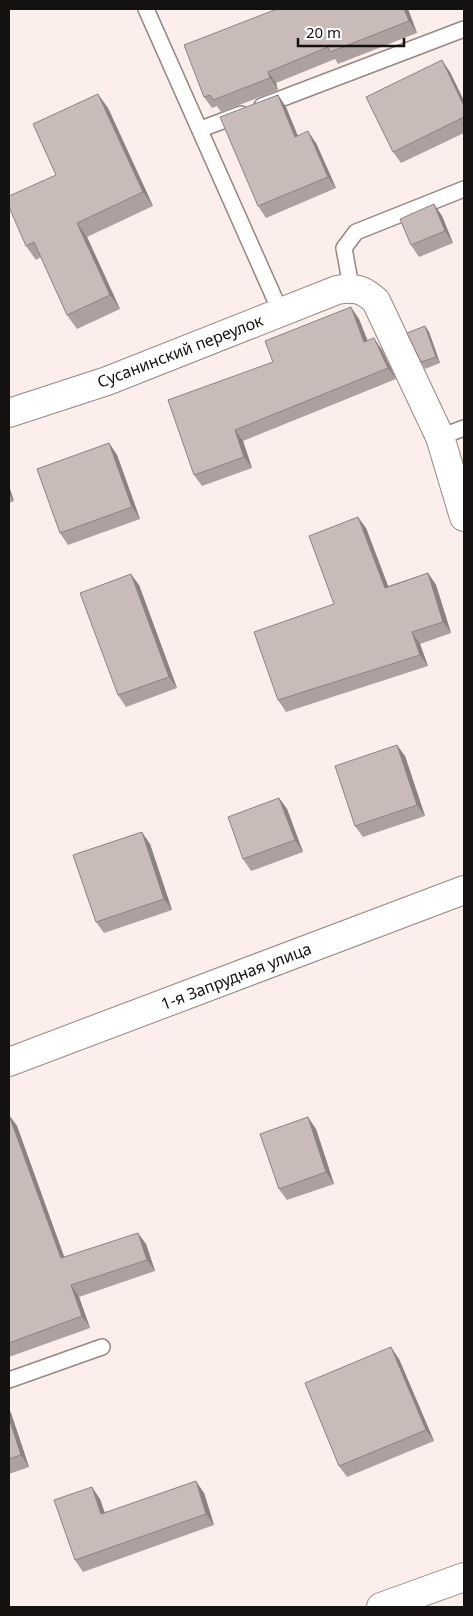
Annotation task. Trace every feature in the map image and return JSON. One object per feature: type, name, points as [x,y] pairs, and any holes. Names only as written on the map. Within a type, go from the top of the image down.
[{"type":"street","name":"Сусанинский переулок","points":[[9,413],[106,380],[337,290],[351,287]]},
{"type":"street","points":[[351,287],[364,290],[376,301],[452,433],[464,517]]},
{"type":"street","name":"1-я Запрудная улица","points":[[9,1062],[464,890]]},
{"type":"street","points":[[381,1607],[464,1576]]},
{"type":"lane","points":[[146,9],[281,312]]},
{"type":"lane","points":[[201,129],[464,29]]},
{"type":"lane","points":[[351,287],[344,248],[356,232],[464,189]]},
{"type":"lane","points":[[9,1380],[102,1347]]},
{"type":"building","points":[[277,9],[404,9],[409,21],[330,52],[328,47],[268,72],[270,78],[213,100],[210,95],[204,97],[184,45]]},
{"type":"building","points":[[442,60],[464,106],[464,117],[393,152],[366,97]]},
{"type":"building","points":[[98,94],[143,192],[77,223],[110,295],[67,315],[34,242],[26,246],[9,207],[9,196],[56,175],[33,124]]},
{"type":"building","points":[[278,95],[295,137],[308,131],[328,177],[258,206],[220,117]]},
{"type":"building","points":[[434,204],[445,231],[411,245],[400,219]]},
{"type":"building","points":[[351,307],[364,342],[374,338],[388,368],[235,430],[244,457],[194,475],[168,400],[273,362],[265,341]]},
{"type":"building","points":[[425,326],[436,357],[421,362],[407,333]]},
{"type":"building","points":[[109,443],[132,507],[60,533],[37,469]]},
{"type":"building","points":[[358,517],[385,588],[428,573],[443,622],[412,632],[420,655],[278,700],[254,632],[334,604],[309,536]]},
{"type":"building","points":[[131,574],[169,677],[118,695],[80,593]]},
{"type":"building","points":[[397,745],[417,805],[355,826],[335,766]]},
{"type":"building","points":[[279,798],[295,840],[243,859],[228,817]]},
{"type":"building","points":[[142,832],[164,899],[96,922],[73,855]]},
{"type":"building","points":[[9,1115],[61,1258],[138,1233],[147,1260],[71,1285],[82,1316],[9,1343]]},
{"type":"building","points":[[308,1117],[326,1172],[279,1189],[260,1134]]},
{"type":"building","points":[[391,1347],[426,1430],[339,1466],[305,1383]]},
{"type":"building","points":[[9,1418],[21,1455],[9,1459]]},
{"type":"building","points":[[196,1481],[206,1514],[75,1560],[54,1500],[92,1487],[101,1514]]}]
